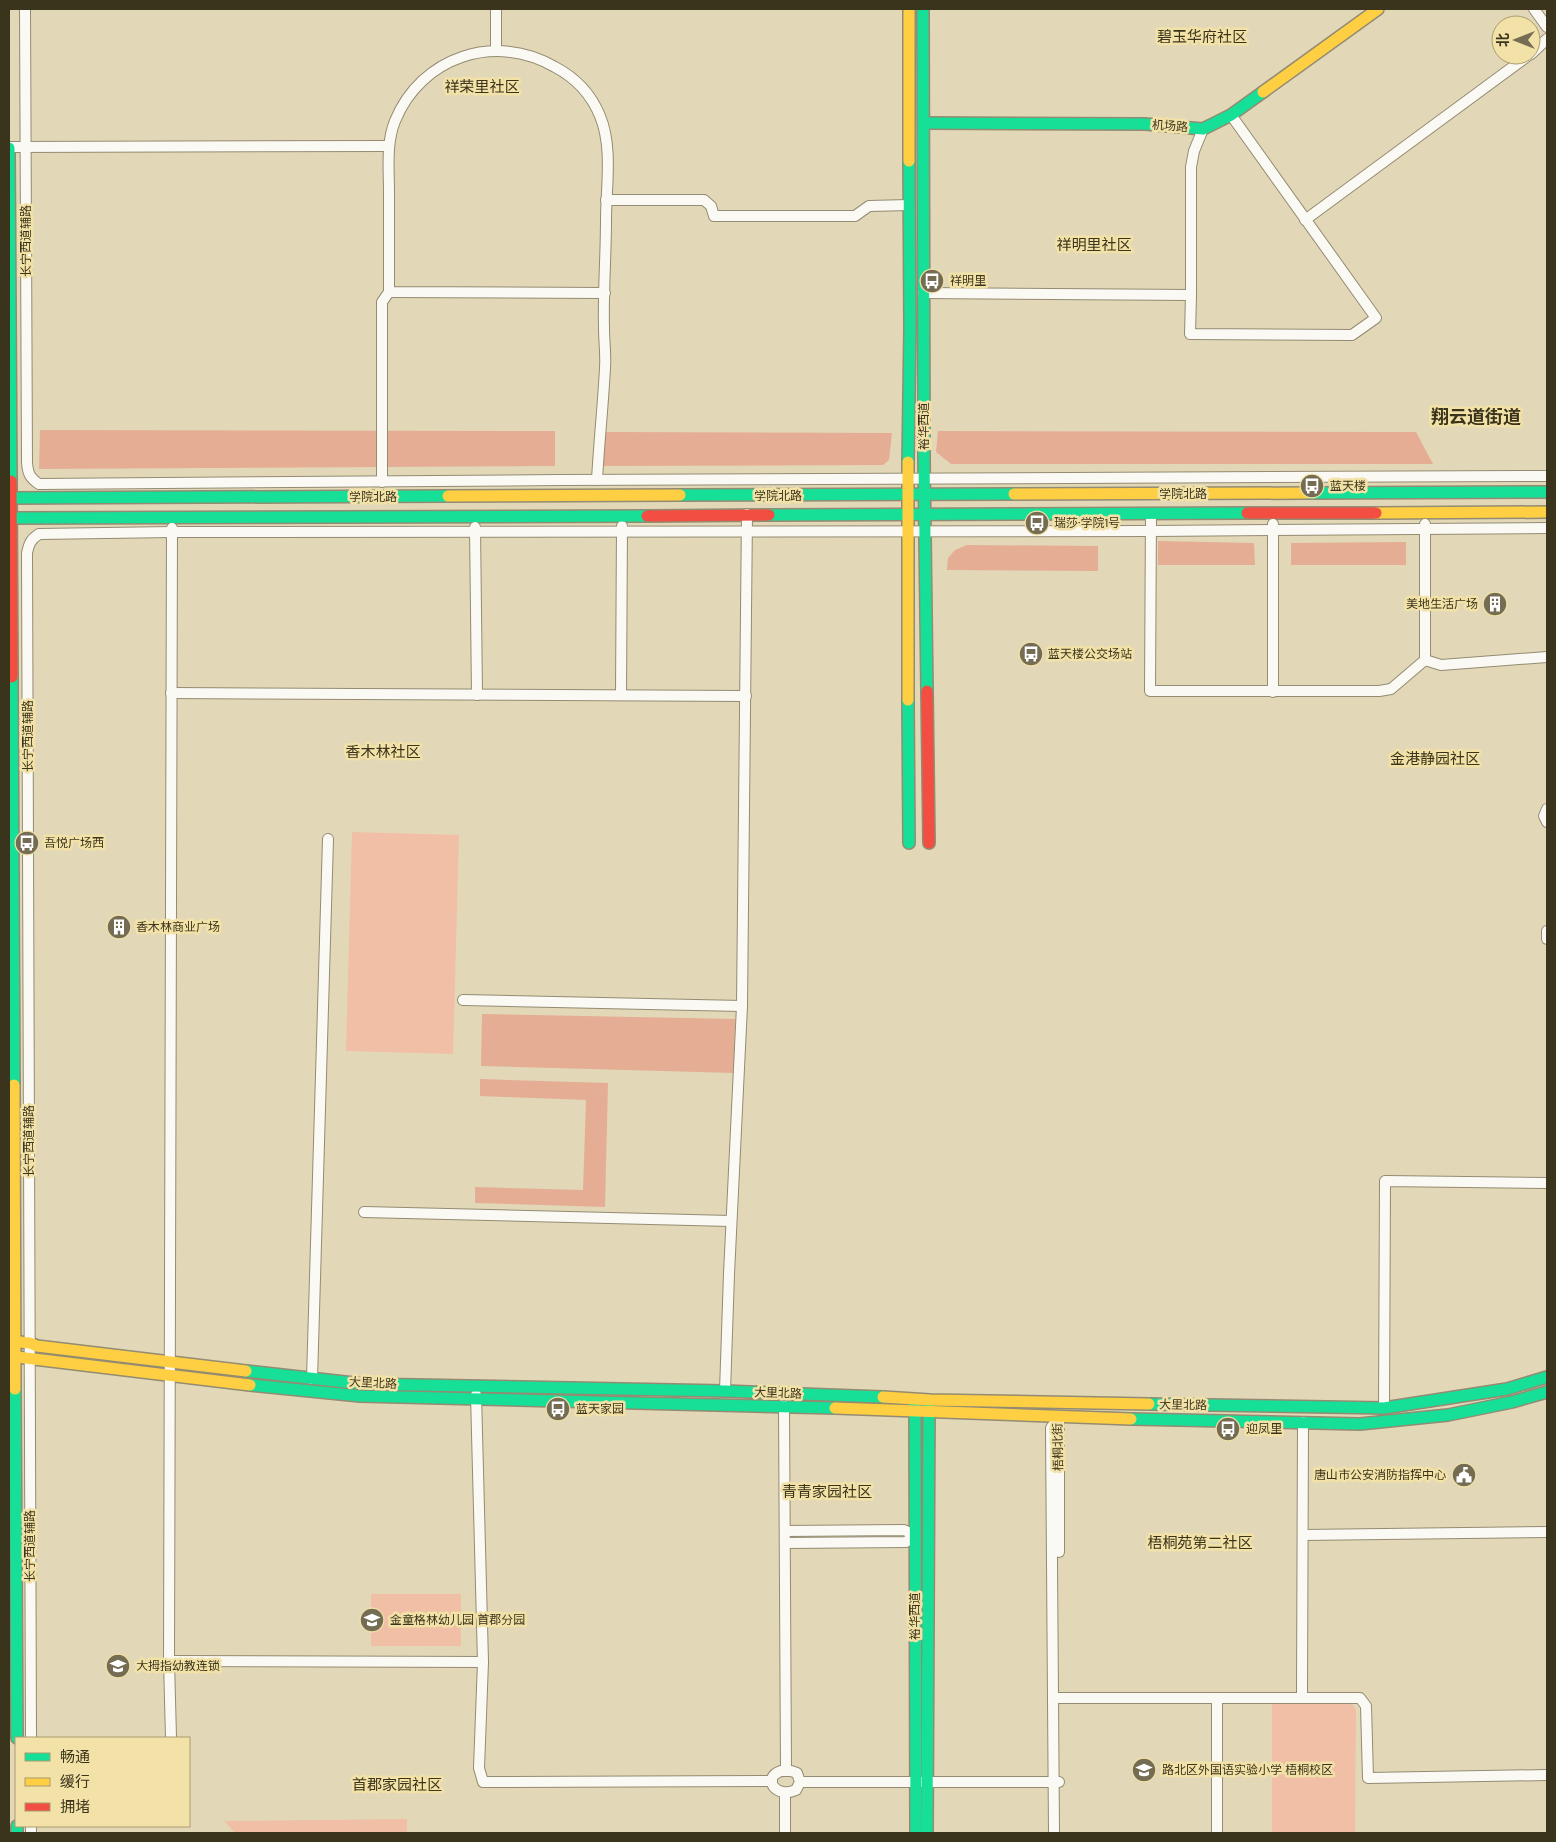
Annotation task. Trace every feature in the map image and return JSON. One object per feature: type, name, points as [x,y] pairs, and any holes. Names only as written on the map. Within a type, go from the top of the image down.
[{"type":"main road","name":"裕华西道","points":[[909,9],[909,843]]},
{"type":"main road","name":"裕华西道","points":[[923,9],[924,450],[929,843]]},
{"type":"main road","name":"机场路","points":[[924,123],[1145,124],[1202,129],[1231,115],[1378,9]]},
{"type":"main road","points":[[9,147],[12,1356],[17,1737]]},
{"type":"main road","points":[[909,205],[923,205]]},
{"type":"main road","name":"学院北路","points":[[10,498],[908,496],[1547,492]]},
{"type":"main road","points":[[1270,513],[1271,494]]},
{"type":"main road","points":[[475,496],[475,516]]},
{"type":"main road","name":"学院北路","points":[[10,518],[1547,512]]},
{"type":"main road","name":"大里北路","points":[[12,1341],[30,1343],[37,1346],[363,1384],[725,1392],[930,1400],[1384,1408],[1417,1405],[1507,1389],[1547,1377]]},
{"type":"main road","name":"大里北路","points":[[12,1356],[284,1389],[360,1396],[784,1406],[1059,1417],[1360,1424],[1419,1419],[1512,1402],[1547,1392]]},
{"type":"main road","name":"裕华西道","points":[[915,1398],[915,1535],[921,1781],[927,1833]]},
{"type":"main road","name":"裕华西道","points":[[916,1833],[921,1781],[928,1412],[930,1400]]},
{"type":"street","name":"长宁西道辅路","points":[[25,9],[28,474],[31,479],[39,484],[382,482]]},
{"type":"street","points":[[496,9],[496,51]]},
{"type":"street","points":[[1534,9],[1547,27]]},
{"type":"street","points":[[597,480],[605,366],[606,139],[601,118],[595,104],[584,89],[569,75],[550,64],[515,53],[496,51],[476,53],[456,59],[438,67],[419,82],[405,100],[394,122],[388,146],[388,292],[382,302],[382,482],[476,480],[597,480],[925,479],[1270,476],[1547,476]]},
{"type":"street","points":[[1305,220],[1515,65]]},
{"type":"street","points":[[1202,129],[1191,167],[1190,334],[1264,336],[1356,334],[1376,318],[1231,115]]},
{"type":"street","points":[[9,147],[388,146]]},
{"type":"street","points":[[606,200],[704,200],[711,206],[714,216],[855,216],[869,206],[909,205]]},
{"type":"street","points":[[388,292],[605,293]]},
{"type":"street","points":[[923,293],[1190,295]]},
{"type":"street","points":[[1270,476],[1271,494]]},
{"type":"street","points":[[475,496],[476,480]]},
{"type":"street","points":[[1151,514],[1150,691],[1273,692],[1379,691],[1391,689],[1425,660],[1424,512]]},
{"type":"street","points":[[1270,513],[1274,530],[1273,692]]},
{"type":"street","points":[[725,1392],[731,1221],[742,1006],[746,514]]},
{"type":"street","points":[[621,695],[622,515]]},
{"type":"street","points":[[475,516],[477,695]]},
{"type":"street","points":[[170,1737],[172,517]]},
{"type":"street","points":[[172,532],[926,532],[1547,528]]},
{"type":"street","name":"长宁西道辅路","points":[[31,1737],[27,564],[29,544],[39,534],[172,532]]},
{"type":"street","points":[[1425,660],[1440,664],[1547,657]]},
{"type":"street","points":[[172,693],[746,696]]},
{"type":"street","points":[[1547,809],[1544,816],[1547,822]]},
{"type":"street","points":[[312,1379],[328,839]]},
{"type":"street","points":[[1547,931],[1547,939]]},
{"type":"street","points":[[463,1000],[742,1006]]},
{"type":"street","points":[[1384,1408],[1385,1181],[1547,1183]]},
{"type":"street","points":[[364,1212],[731,1221]]},
{"type":"street","points":[[476,1386],[483,1662],[479,1768],[483,1782],[772,1782]]},
{"type":"street","points":[[784,1406],[786,1770]]},
{"type":"street","name":"梧桐北街","points":[[1059,1417],[1056,1699],[1060,1833]]},
{"type":"street","points":[[1302,1697],[1304,1422]]},
{"type":"street","points":[[784,1532],[904,1530],[915,1535],[906,1542],[784,1544]]},
{"type":"street","points":[[1303,1535],[1547,1532]]},
{"type":"street","points":[[169,1661],[483,1662]]},
{"type":"street","points":[[1056,1699],[1360,1698],[1366,1706],[1368,1778],[1547,1775]]},
{"type":"street","points":[[1217,1833],[1218,1699]]},
{"type":"street","points":[[772,1782],[776,1773],[786,1770],[796,1773],[800,1782]]},
{"type":"street","points":[[772,1782],[776,1790],[785,1793],[796,1790],[800,1782]]},
{"type":"street","points":[[800,1782],[1057,1782]]},
{"type":"street","name":"梧桐北街","points":[[1054,1833],[1057,1782]]},
{"type":"street","points":[[785,1793],[785,1833]]},
{"type":"shaded area","points":[[40,430],[555,431],[555,466],[39,469]]},
{"type":"shaded area","points":[[938,431],[1416,432],[1433,464],[951,464],[936,452]]},
{"type":"shaded area","points":[[603,432],[892,433],[889,460],[883,465],[603,466]]},
{"type":"shaded area","points":[[1158,541],[1254,543],[1255,565],[1158,565]]},
{"type":"shaded area","points":[[1406,542],[1406,565],[1291,565],[1291,543]]},
{"type":"shaded area","points":[[967,545],[1098,546],[1098,571],[947,570],[948,558],[955,550]]},
{"type":"shaded area","points":[[352,832],[459,835],[453,1054],[346,1051]]},
{"type":"shaded area","points":[[482,1014],[735,1019],[734,1073],[481,1066]]},
{"type":"shaded area","points":[[480,1079],[608,1083],[605,1207],[475,1203],[475,1187],[583,1190],[586,1100],[480,1096]]},
{"type":"shaded area","points":[[371,1594],[461,1594],[461,1646],[371,1646]]},
{"type":"shaded area","points":[[1272,1704],[1352,1704],[1356,1709],[1355,1833],[1272,1833]]},
{"type":"shaded area","points":[[407,1819],[407,1833],[235,1833],[224,1821]]},
{"type":"traffic: fast","points":[[923,9],[924,460],[927,691]]},
{"type":"traffic: fast","points":[[924,123],[1145,124],[1203,129],[1231,115],[1263,92]]},
{"type":"traffic: fast","points":[[9,148],[11,481]]},
{"type":"traffic: fast","points":[[908,462],[910,328],[909,161]]},
{"type":"traffic: fast","points":[[1307,493],[1547,492]]},
{"type":"traffic: fast","points":[[680,495],[1014,494]]},
{"type":"traffic: fast","points":[[9,498],[448,496]]},
{"type":"traffic: fast","points":[[769,515],[1247,513]]},
{"type":"traffic: fast","points":[[9,518],[647,516]]},
{"type":"traffic: fast","points":[[12,677],[14,1085]]},
{"type":"traffic: fast","points":[[908,700],[909,843]]},
{"type":"traffic: fast","points":[[246,1371],[363,1384],[725,1391],[883,1397]]},
{"type":"traffic: fast","points":[[1149,1404],[1384,1408],[1507,1389],[1547,1377]]},
{"type":"traffic: fast","points":[[250,1385],[360,1396],[835,1408]]},
{"type":"traffic: fast","points":[[15,1389],[17,1737]]},
{"type":"traffic: fast","points":[[1131,1419],[1360,1424],[1448,1415],[1512,1402],[1547,1392]]},
{"type":"traffic: fast","points":[[915,1401],[916,1833]]},
{"type":"traffic: fast","points":[[927,1833],[929,1404]]},
{"type":"traffic: fast","points":[[17,1827],[17,1833]]},
{"type":"traffic: slow","points":[[909,9],[909,161]]},
{"type":"traffic: slow","points":[[1263,92],[1378,9]]},
{"type":"traffic: slow","points":[[908,462],[908,700]]},
{"type":"traffic: slow","points":[[1014,494],[1307,493]]},
{"type":"traffic: slow","points":[[448,496],[680,495]]},
{"type":"traffic: slow","points":[[1376,513],[1547,512]]},
{"type":"traffic: slow","points":[[14,1085],[15,1389]]},
{"type":"traffic: slow","points":[[9,1341],[246,1371]]},
{"type":"traffic: slow","points":[[9,1356],[250,1385]]},
{"type":"traffic: slow","points":[[883,1397],[930,1400],[1149,1404]]},
{"type":"traffic: slow","points":[[835,1408],[1131,1419]]},
{"type":"traffic: jam","points":[[11,481],[12,677]]},
{"type":"traffic: jam","points":[[1247,513],[1376,513]]},
{"type":"traffic: jam","points":[[647,516],[769,515]]},
{"type":"traffic: jam","points":[[927,691],[929,843]]},
{"type":"place","name":"祥明里","points":[[932,281]]},
{"type":"place","name":"蓝天楼","points":[[1312,486]]},
{"type":"place","name":"瑞莎·学院1号","points":[[1037,523]]},
{"type":"place","name":"美地生活广场","points":[[1495,604]]},
{"type":"place","name":"蓝天楼公交场站","points":[[1031,654]]},
{"type":"place","name":"吾悦广场西","points":[[27,843]]},
{"type":"place","name":"香木林商业广场","points":[[119,927]]},
{"type":"place","name":"蓝天家园","points":[[558,1409]]},
{"type":"place","name":"迎凤里","points":[[1228,1429]]},
{"type":"place","name":"唐山市公安消防指挥中心","points":[[1464,1475]]},
{"type":"place","name":"金童格林幼儿园 首郡分园","points":[[372,1620]]},
{"type":"place","name":"大拇指幼教连锁","points":[[118,1666]]},
{"type":"place","name":"路北区外国语实验小学 梧桐校区","points":[[1144,1770]]},
{"type":"district","name":"碧玉华府社区","points":[[1202,37]]},
{"type":"district","name":"祥荣里社区","points":[[482,87]]},
{"type":"district","name":"祥明里社区","points":[[1094,245]]},
{"type":"district","name":"翔云道街道","points":[[1476,417]]},
{"type":"district","name":"香木林社区","points":[[383,752]]},
{"type":"district","name":"金港静园社区","points":[[1435,759]]},
{"type":"district","name":"青青家园社区","points":[[827,1492]]},
{"type":"district","name":"梧桐苑第二社区","points":[[1200,1543]]},
{"type":"district","name":"首郡家园社区","points":[[397,1785]]}]
